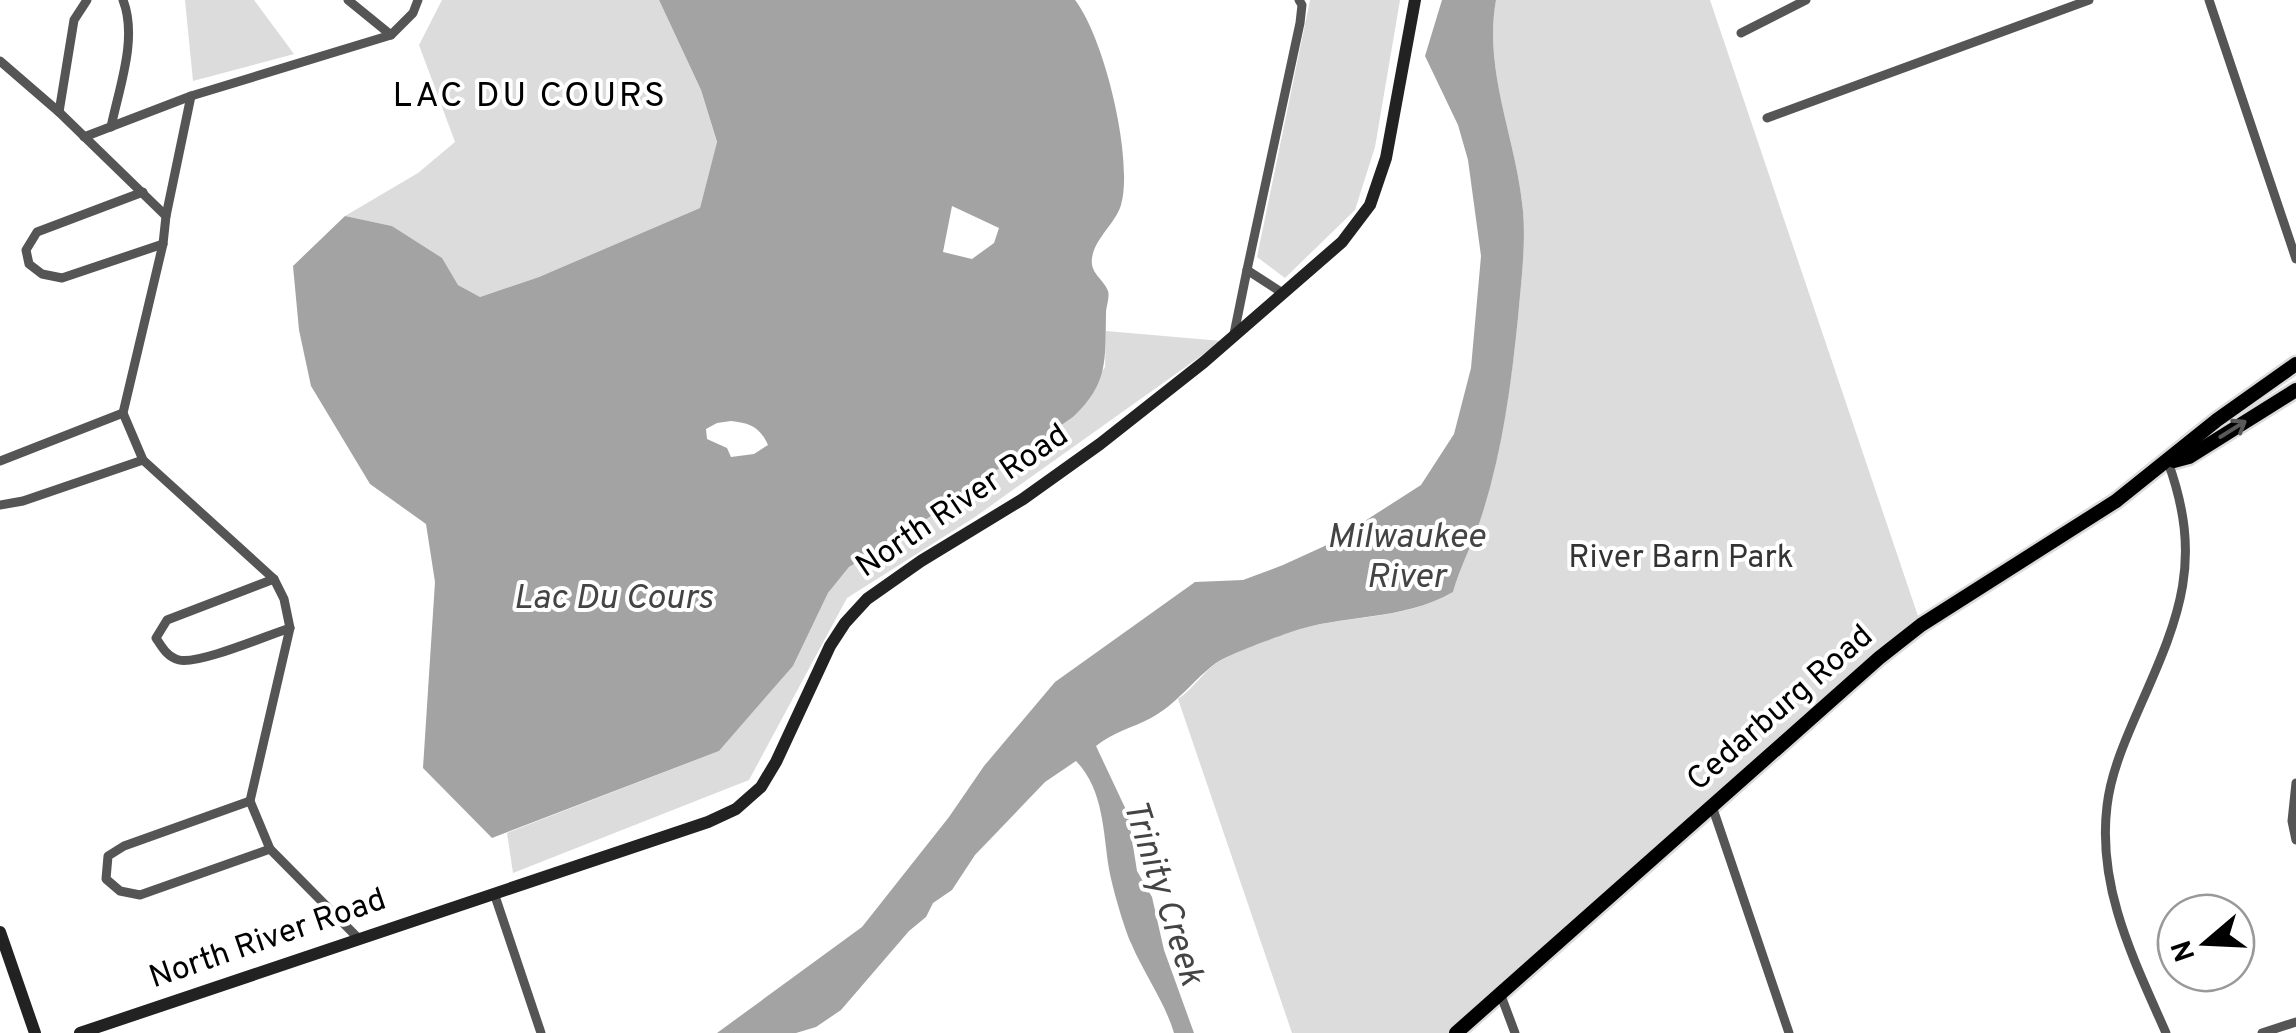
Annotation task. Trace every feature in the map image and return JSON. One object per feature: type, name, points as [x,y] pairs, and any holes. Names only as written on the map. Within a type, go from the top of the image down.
[{"type":"main road","name":"Cedarburg Road","points":[[1456,1033],[1878,658],[1922,625],[2116,501],[2296,364]]},
{"type":"main road","name":"Cedarburg Road","points":[[2168,462],[2189,457],[2296,390]]},
{"type":"street","points":[[59,112],[74,20],[87,0]]},
{"type":"street","points":[[111,127],[129,36],[123,0]]},
{"type":"street","points":[[348,0],[391,35]]},
{"type":"street","points":[[84,137],[191,96],[391,35],[412,13],[418,0]]},
{"type":"street","points":[[1234,334],[1300,23],[1302,5],[1298,0]]},
{"type":"street","name":"North River Road","points":[[80,1033],[708,822],[736,808],[760,787],[776,762],[830,646],[857,608],[911,568],[1036,490],[1170,390],[1342,242],[1370,205],[1386,158],[1415,0]]},
{"type":"street","points":[[1740,33],[1806,0]]},
{"type":"street","points":[[1767,118],[2088,0]]},
{"type":"street","points":[[2208,0],[2296,259]]},
{"type":"street","points":[[0,61],[166,216]]},
{"type":"street","points":[[191,96],[163,244],[124,413],[143,460],[274,579],[284,599],[290,628],[250,802],[270,849],[358,938]]},
{"type":"street","points":[[143,192],[37,232],[26,250],[29,264],[42,274],[62,278],[163,244]]},
{"type":"street","points":[[1247,270],[1281,292]]},
{"type":"street","points":[[0,460],[124,413]]},
{"type":"street","points":[[0,505],[23,501],[143,460]]},
{"type":"street","points":[[2166,1033],[2129,948],[2108,885],[2107,806],[2124,743],[2174,626],[2184,576],[2184,515],[2168,462]]},
{"type":"street","points":[[274,579],[166,620],[156,638],[166,653],[180,661],[202,658],[290,628]]},
{"type":"street","points":[[2296,783],[2292,822],[2296,840]]},
{"type":"street","points":[[250,802],[124,846],[108,856],[106,879],[120,891],[140,895],[270,849]]},
{"type":"street","points":[[1712,806],[1789,1033]]},
{"type":"street","points":[[494,892],[541,1033]]},
{"type":"street","points":[[0,932],[35,1033]]},
{"type":"street","points":[[1500,994],[1515,1033]]},
{"type":"street","points":[[2262,1033],[2296,1022]]},
{"type":"green space","points":[[185,0],[254,0],[294,54],[193,81]]},
{"type":"green space","points":[[442,0],[659,0],[701,90],[717,143],[700,208],[539,277],[480,297],[458,285],[441,258],[392,226],[345,216],[418,173],[455,142],[419,45]]},
{"type":"green space","points":[[1310,0],[1400,0],[1375,147],[1355,210],[1285,278],[1257,257]]},
{"type":"green space","name":"River Barn Park","points":[[1496,0],[1710,0],[1921,625],[1456,1033],[1292,1033],[1178,699],[1218,662],[1263,642],[1310,626],[1413,608],[1453,592],[1480,521],[1499,446],[1523,264],[1520,185],[1494,53]]},
{"type":"green space","points":[[1106,331],[1222,341],[975,517],[847,598],[749,780],[513,873],[507,833],[719,751],[793,666],[828,593],[849,567],[918,525],[1073,417],[1105,367]]},
{"type":"water","name":"Lac Du Cours","points":[[659,0],[1075,0],[1106,69],[1123,159],[1121,205],[1092,258],[1093,268],[1108,293],[1103,370],[1093,393],[1073,417],[918,525],[849,567],[828,593],[793,666],[719,751],[492,838],[423,768],[435,582],[426,524],[370,484],[311,386],[299,330],[293,266],[345,216],[392,226],[442,258],[458,285],[480,297],[539,277],[700,208],[717,142],[701,90]],"holes":[[[952,206],[999,228],[994,243],[972,259],[943,252]],[[731,421],[754,427],[768,445],[754,454],[731,457],[727,448],[707,439],[706,429]]]},
{"type":"water","name":"Milwaukee River","points":[[1442,0],[1496,0],[1493,27],[1497,80],[1520,185],[1524,224],[1515,344],[1500,446],[1480,521],[1453,592],[1413,608],[1309,627],[1240,651],[1216,663],[1160,712],[1096,746],[1128,814],[1137,871],[1152,897],[1164,950],[1194,1033],[1174,1033],[1131,943],[1111,876],[1097,798],[1076,761],[1045,782],[975,855],[952,890],[933,903],[926,917],[909,931],[841,1010],[816,1027],[796,1033],[717,1033],[862,927],[984,766],[1055,682],[1195,582],[1243,580],[1283,565],[1329,544],[1421,485],[1454,434],[1471,368],[1481,256],[1468,160],[1458,125],[1425,56]]},
{"type":"district","name":"LAC DU COURS","points":[[530,97]]},
{"type":"water label","name":"Trinity Creek","points":[[1162,893]]}]
